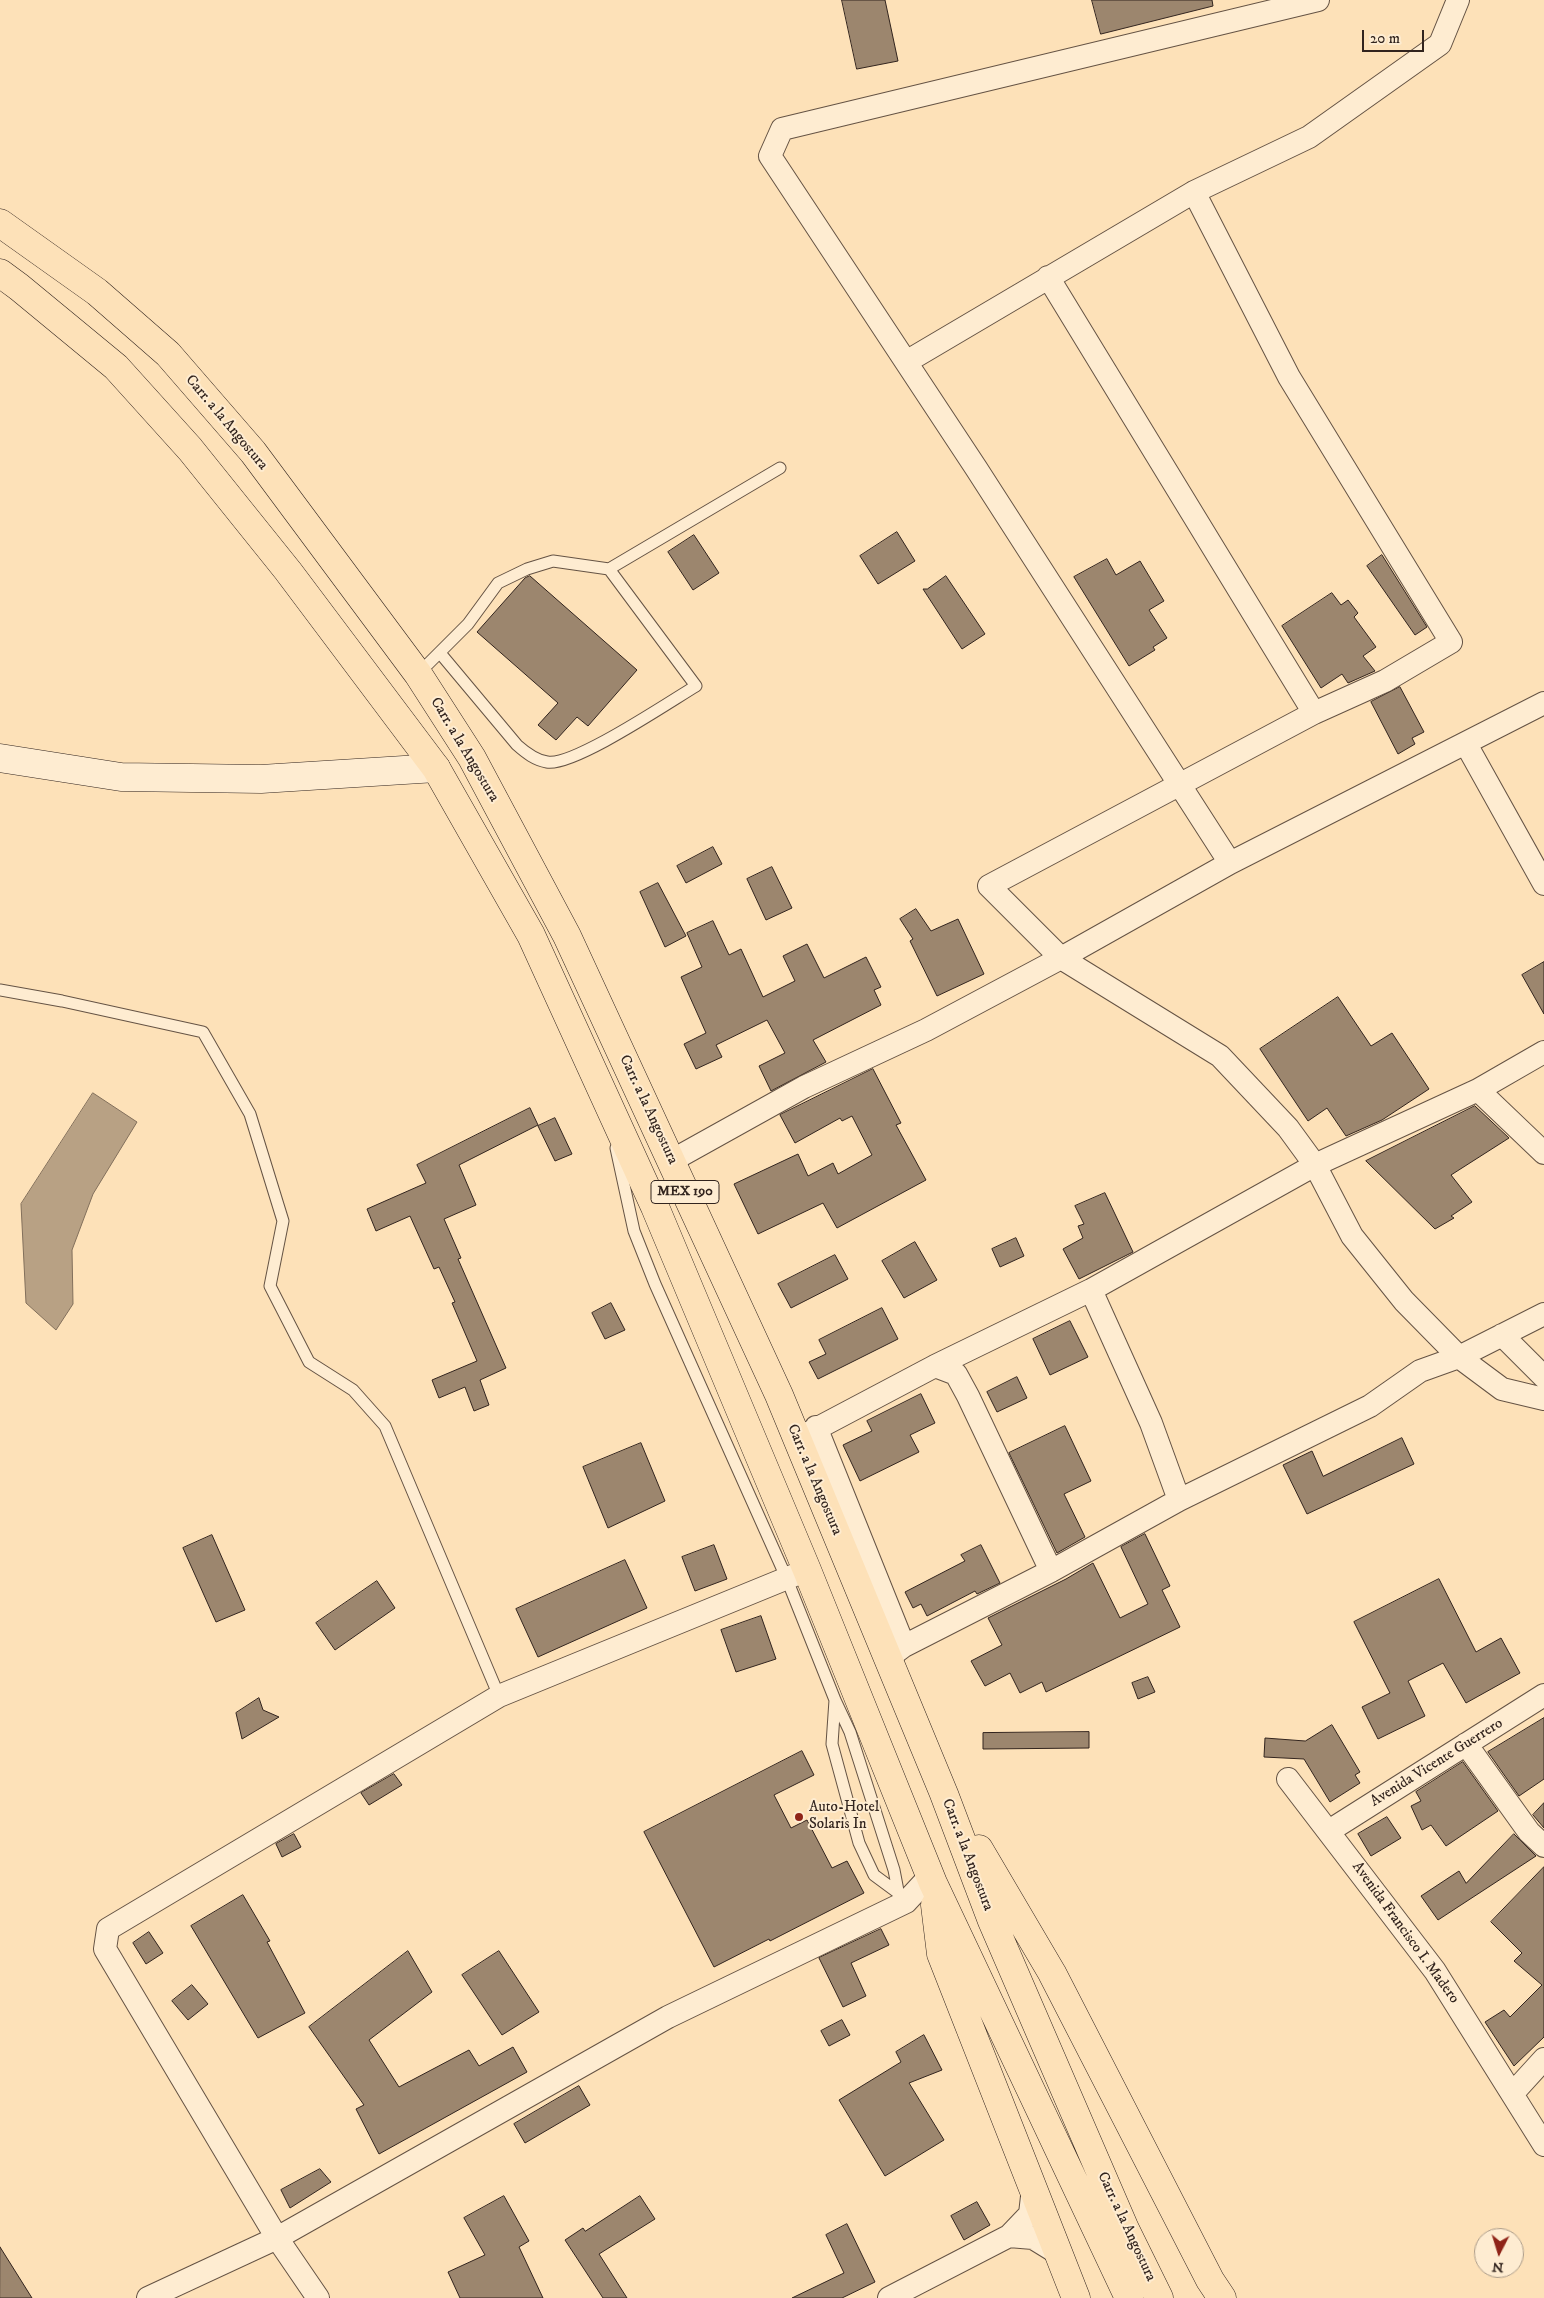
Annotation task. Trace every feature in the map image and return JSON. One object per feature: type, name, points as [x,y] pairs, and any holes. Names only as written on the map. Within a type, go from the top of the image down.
[{"type":"main road","name":"Carr. a la Angostura","points":[[0,223],[97,292],[168,354],[254,452],[418,674],[472,758],[567,936],[671,1161],[806,1433],[896,1652],[944,1794],[996,1930],[1125,2229],[1160,2298]]},
{"type":"main road","name":"Carr. a la Angostura","points":[[0,273],[116,367],[190,448],[288,571],[436,768],[531,935],[607,1106],[655,1207],[796,1573],[931,1880],[1129,2298]]},
{"type":"main road","points":[[944,1794],[985,1859],[1052,1974],[1210,2280],[1222,2298]]},
{"type":"main road","points":[[931,1880],[941,1954],[1076,2298]]},
{"type":"street","points":[[1230,863],[906,362],[770,156],[782,129],[1318,0]]},
{"type":"street","points":[[906,362],[1194,192],[1309,137],[1440,44],[1458,0]]},
{"type":"street","points":[[1194,192],[1289,376],[1451,642],[1385,681],[1314,713],[989,886],[1061,958],[1220,1056],[1288,1128],[1315,1165],[1352,1236],[1404,1300],[1459,1357],[1502,1389],[1544,1399]]},
{"type":"street","points":[[1048,277],[1314,713]]},
{"type":"street","points":[[671,1161],[804,1087],[926,1030],[1061,958],[1230,863],[1544,703]]},
{"type":"street","points":[[1466,744],[1544,884]]},
{"type":"street","points":[[0,758],[121,777],[261,780],[436,768]]},
{"type":"street","points":[[806,1433],[935,1366],[1091,1290],[1315,1165],[1478,1090],[1544,1052]]},
{"type":"street","points":[[1478,1090],[1544,1153]]},
{"type":"street","points":[[1091,1290],[1151,1423],[1179,1500]]},
{"type":"street","points":[[896,1652],[1179,1500],[1370,1406],[1420,1371],[1459,1357],[1544,1314]]},
{"type":"street","points":[[1502,1335],[1544,1377]]},
{"type":"street","points":[[935,1366],[956,1374],[1051,1570]]},
{"type":"street","points":[[318,2298],[277,2238],[105,1949],[108,1929],[499,1696],[796,1573]]},
{"type":"street","name":"Avenida Vicente Guerrero","points":[[1329,1831],[1544,1695]]},
{"type":"street","points":[[1466,1744],[1529,1832],[1544,1846]]},
{"type":"street","name":"Avenida Francisco I. Madero","points":[[1288,1779],[1435,1971],[1544,2145]]},
{"type":"street","points":[[148,2298],[277,2238],[668,2017],[899,1897],[906,1902],[931,1880]]},
{"type":"street","points":[[1513,2093],[1544,2059]]},
{"type":"street","points":[[889,2298],[1009,2236],[1030,2214],[1033,2188]]},
{"type":"street","points":[[1009,2236],[1033,2238],[1059,2254]]},
{"type":"lane","points":[[418,674],[468,624],[498,583],[520,572],[554,561],[609,568],[780,468]]},
{"type":"lane","points":[[440,652],[518,745],[531,757],[549,763],[584,754],[696,686],[609,568]]},
{"type":"lane","points":[[0,990],[62,1001],[203,1032],[250,1114],[284,1221],[270,1286],[309,1362],[353,1390],[385,1426],[499,1696]]},
{"type":"lane","points":[[796,1573],[835,1700],[850,1732],[894,1870],[899,1897]]},
{"type":"lane","points":[[835,1700],[832,1744],[858,1843],[874,1875],[899,1897]]},
{"type":"shaded area","points":[[93,1093],[137,1122],[93,1194],[72,1250],[73,1304],[56,1330],[26,1303],[21,1204]]},
{"type":"building","points":[[842,0],[885,0],[898,61],[857,69]]},
{"type":"building","points":[[1092,0],[1212,0],[1213,6],[1101,34]]},
{"type":"building","points":[[897,532],[915,561],[878,584],[860,556]]},
{"type":"building","points":[[694,535],[719,573],[693,590],[668,552]]},
{"type":"building","points":[[1382,555],[1427,627],[1415,635],[1367,566]]},
{"type":"building","points":[[1107,559],[1116,575],[1140,561],[1164,601],[1149,610],[1167,638],[1153,647],[1155,650],[1129,666],[1074,577]]},
{"type":"building","points":[[530,576],[637,670],[588,726],[577,717],[556,740],[538,725],[558,703],[477,632],[525,578]]},
{"type":"building","points":[[946,576],[985,634],[962,649],[923,589],[927,589]]},
{"type":"building","points":[[1332,593],[1341,605],[1348,600],[1358,613],[1354,617],[1376,647],[1363,656],[1375,671],[1348,683],[1342,674],[1321,688],[1282,626]]},
{"type":"building","points":[[1400,687],[1424,732],[1412,738],[1415,744],[1398,754],[1371,702]]},
{"type":"building","points":[[713,847],[722,864],[686,883],[677,866]]},
{"type":"building","points":[[772,867],[792,908],[766,920],[747,879]]},
{"type":"building","points":[[658,883],[686,936],[665,947],[640,892]]},
{"type":"building","points":[[916,909],[931,931],[958,919],[984,974],[937,996],[910,941],[913,939],[900,919]]},
{"type":"building","points":[[713,921],[729,955],[741,949],[763,997],[795,981],[783,956],[807,944],[824,978],[866,957],[881,987],[874,990],[881,1005],[813,1040],[826,1062],[771,1091],[759,1066],[785,1053],[767,1020],[716,1045],[722,1057],[696,1069],[684,1044],[706,1033],[681,977],[702,967],[687,933]]},
{"type":"building","points":[[1544,962],[1544,1014],[1522,975]]},
{"type":"building","points":[[1338,997],[1371,1046],[1392,1033],[1429,1089],[1382,1120],[1346,1136],[1327,1108],[1308,1121],[1260,1049]]},
{"type":"building","points":[[873,1069],[901,1123],[896,1125],[926,1180],[837,1228],[823,1203],[758,1234],[734,1184],[798,1154],[808,1176],[833,1163],[838,1174],[872,1155],[852,1116],[842,1121],[840,1118],[795,1143],[780,1115]]},
{"type":"building","points":[[1475,1106],[1509,1138],[1451,1175],[1472,1202],[1451,1216],[1454,1218],[1435,1229],[1366,1161]]},
{"type":"building","points":[[530,1108],[538,1125],[459,1165],[476,1205],[444,1219],[461,1258],[458,1259],[506,1368],[480,1380],[489,1405],[474,1411],[465,1387],[439,1398],[432,1380],[477,1361],[452,1303],[455,1302],[439,1267],[434,1269],[410,1216],[376,1231],[367,1209],[426,1183],[417,1165]]},
{"type":"building","points":[[555,1118],[572,1154],[555,1161],[538,1126]]},
{"type":"building","points":[[1105,1193],[1133,1252],[1079,1279],[1063,1249],[1083,1238],[1078,1226],[1084,1224],[1075,1206]]},
{"type":"building","points":[[1016,1238],[1024,1256],[1000,1267],[992,1249]]},
{"type":"building","points":[[915,1242],[937,1280],[904,1298],[882,1261]]},
{"type":"building","points":[[835,1255],[848,1279],[791,1308],[778,1284]]},
{"type":"building","points":[[611,1303],[625,1330],[605,1339],[592,1313]]},
{"type":"building","points":[[882,1308],[898,1339],[818,1379],[809,1362],[826,1354],[819,1340]]},
{"type":"building","points":[[1070,1321],[1088,1357],[1050,1375],[1033,1339]]},
{"type":"building","points":[[1017,1377],[1027,1398],[997,1412],[987,1392]]},
{"type":"building","points":[[921,1394],[935,1423],[910,1435],[919,1452],[860,1481],[843,1445],[872,1431],[867,1421]]},
{"type":"building","points":[[1065,1426],[1091,1481],[1064,1494],[1085,1537],[1057,1553],[1009,1453]]},
{"type":"building","points":[[1402,1438],[1414,1464],[1307,1514],[1283,1465],[1312,1451],[1323,1476]]},
{"type":"building","points":[[641,1443],[665,1501],[608,1528],[583,1467]]},
{"type":"building","points":[[1145,1534],[1170,1586],[1162,1590],[1180,1627],[1046,1692],[1042,1682],[1020,1693],[1010,1673],[985,1686],[971,1661],[1002,1645],[988,1618],[1066,1579],[1093,1563],[1120,1618],[1148,1604],[1121,1547]]},
{"type":"building","points":[[212,1535],[245,1610],[216,1622],[183,1548]]},
{"type":"building","points":[[714,1545],[727,1579],[695,1591],[682,1557]]},
{"type":"building","points":[[981,1545],[1000,1583],[977,1594],[975,1591],[927,1616],[921,1604],[913,1608],[905,1592],[965,1561],[961,1555]]},
{"type":"building","points":[[625,1560],[647,1608],[538,1657],[516,1609]]},
{"type":"building","points":[[1439,1579],[1476,1652],[1501,1638],[1520,1673],[1466,1703],[1443,1663],[1408,1681],[1425,1716],[1378,1739],[1362,1707],[1390,1693],[1354,1622]]},
{"type":"building","points":[[377,1581],[395,1608],[335,1650],[316,1623]]},
{"type":"building","points":[[761,1616],[776,1659],[736,1672],[721,1630]]},
{"type":"building","points":[[1148,1677],[1155,1692],[1138,1699],[1132,1683]]},
{"type":"building","points":[[259,1698],[263,1710],[279,1717],[242,1739],[236,1713]]},
{"type":"building","points":[[1544,1718],[1544,1779],[1519,1796],[1488,1752]]},
{"type":"building","points":[[1332,1725],[1360,1772],[1355,1775],[1360,1783],[1330,1802],[1304,1759],[1264,1757],[1265,1738],[1305,1741]]},
{"type":"building","points":[[1089,1732],[1089,1748],[983,1749],[983,1733]]},
{"type":"building","points":[[802,1751],[814,1775],[774,1795],[791,1828],[807,1820],[832,1868],[847,1861],[864,1893],[714,1967],[644,1832]]},
{"type":"building","points":[[1463,1762],[1498,1811],[1446,1846],[1431,1825],[1422,1830],[1411,1806],[1421,1801],[1416,1792]]},
{"type":"building","points":[[394,1774],[402,1785],[369,1805],[361,1793]]},
{"type":"building","points":[[1544,1803],[1544,1828],[1533,1815]]},
{"type":"building","points":[[1387,1817],[1401,1838],[1371,1856],[1358,1834]]},
{"type":"building","points":[[294,1834],[301,1847],[282,1857],[276,1844]]},
{"type":"building","points":[[1514,1834],[1536,1856],[1438,1920],[1421,1896],[1459,1871],[1466,1883]]},
{"type":"building","points":[[1544,1867],[1544,2037],[1514,2066],[1485,2022],[1504,2010],[1510,2017],[1542,1985],[1514,1961],[1522,1953],[1491,1922]]},
{"type":"building","points":[[243,1895],[270,1941],[267,1942],[305,2013],[258,2038],[191,1926]]},
{"type":"building","points":[[881,1929],[889,1945],[851,1963],[866,1996],[843,2007],[819,1958]]},
{"type":"building","points":[[149,1932],[163,1953],[146,1964],[133,1943]]},
{"type":"building","points":[[408,1951],[432,1992],[369,2040],[399,2087],[469,2050],[479,2066],[513,2047],[527,2072],[379,2154],[356,2109],[364,2105],[309,2027]]},
{"type":"building","points":[[499,1951],[539,2012],[502,2035],[462,1975]]},
{"type":"building","points":[[192,1985],[208,2004],[188,2020],[172,2001]]},
{"type":"building","points":[[842,2020],[850,2035],[829,2046],[821,2031]]},
{"type":"building","points":[[924,2035],[942,2070],[909,2083],[944,2140],[885,2176],[839,2100],[901,2062],[896,2052]]},
{"type":"building","points":[[579,2086],[590,2105],[525,2143],[514,2124]]},
{"type":"building","points":[[320,2169],[331,2182],[290,2208],[281,2190]]},
{"type":"building","points":[[504,2196],[529,2241],[519,2247],[543,2298],[460,2298],[448,2272],[485,2255],[464,2218]]},
{"type":"building","points":[[640,2196],[655,2219],[599,2254],[627,2298],[603,2298],[565,2240],[583,2228],[585,2231]]},
{"type":"building","points":[[977,2202],[990,2225],[964,2240],[951,2216]]},
{"type":"building","points":[[847,2224],[875,2282],[842,2298],[792,2298],[844,2273],[826,2235]]},
{"type":"building","points":[[0,2247],[32,2298],[0,2298]]},
{"type":"place","name":"Auto-Hotel Solaris In","points":[[799,1817]]}]
